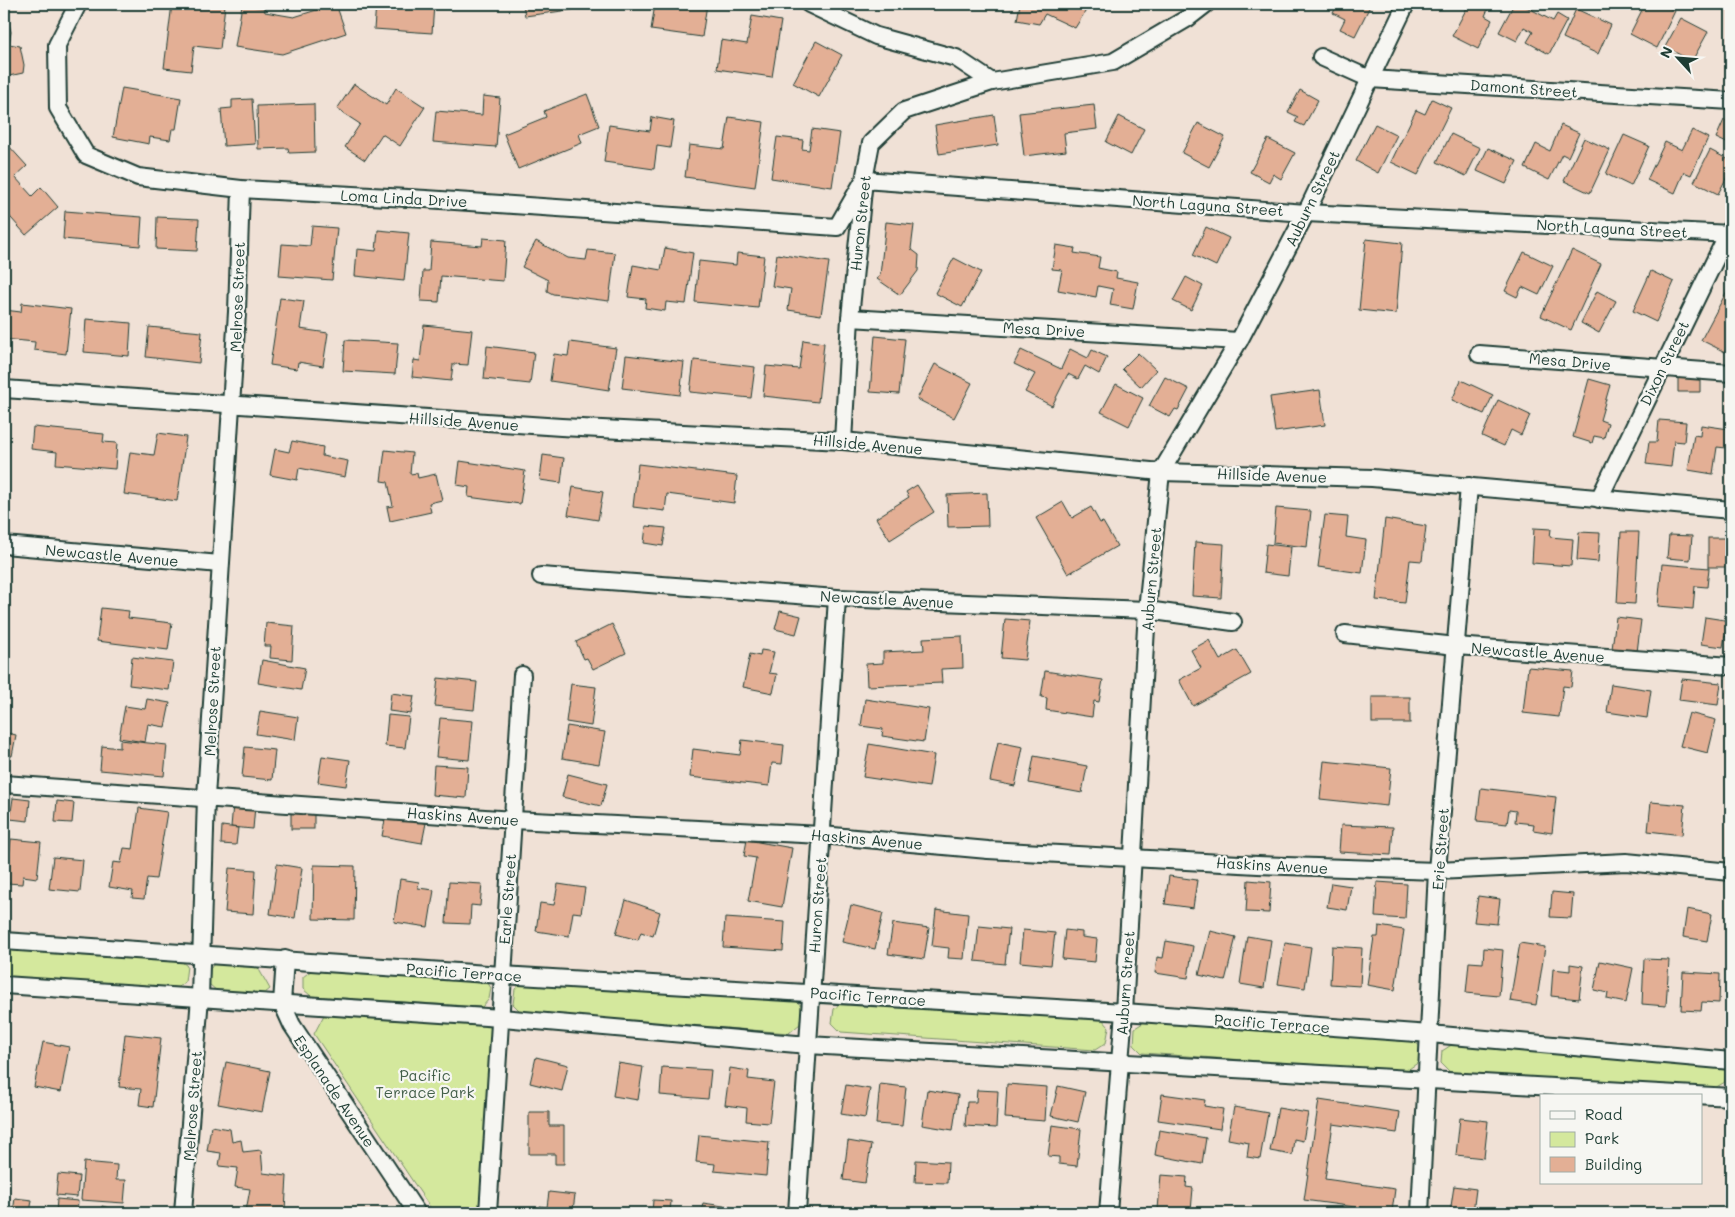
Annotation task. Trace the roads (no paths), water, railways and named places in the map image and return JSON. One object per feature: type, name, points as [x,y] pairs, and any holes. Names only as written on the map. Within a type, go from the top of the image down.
[{"type":"street","name":"Loma Linda Drive","points":[[78,4],[57,45],[58,108],[86,155],[138,177],[241,189],[426,199],[837,227],[864,180]]},
{"type":"street","points":[[809,4],[876,36],[956,58],[992,82],[1113,62],[1188,18],[1206,4]]},
{"type":"street","name":"Auburn Street","points":[[1108,1213],[1124,1012],[1147,610],[1161,472],[1239,341],[1306,212],[1406,4]]},
{"type":"street","name":"Damont Street","points":[[1321,57],[1370,79],[1731,101]]},
{"type":"street","name":"Huron Street","points":[[843,441],[850,318],[864,180],[871,143],[904,111],[992,82]]},
{"type":"street","name":"North Laguna Street","points":[[864,180],[1306,212],[1730,232]]},
{"type":"street","name":"Melrose Street","points":[[183,1213],[200,997],[206,797],[237,312],[241,189]]},
{"type":"street","name":"Dixon Street","points":[[1599,498],[1661,368],[1730,232]]},
{"type":"street","name":"Mesa Drive","points":[[850,318],[1239,341]]},
{"type":"street","name":"Mesa Drive","points":[[1479,354],[1731,373]]},
{"type":"street","name":"Hillside Avenue","points":[[4,389],[561,427],[843,441],[1161,472],[1372,478],[1731,510]]},
{"type":"street","name":"Erie Street","points":[[1420,1213],[1437,871],[1470,486]]},
{"type":"street","name":"Newcastle Avenue","points":[[4,545],[220,564]]},
{"type":"street","name":"Newcastle Avenue","points":[[541,576],[837,598],[1147,610],[1232,622]]},
{"type":"street","name":"Huron Street","points":[[797,1213],[837,598]]},
{"type":"street","name":"Newcastle Avenue","points":[[1345,634],[1456,646],[1731,666]]},
{"type":"street","name":"Earle Street","points":[[488,1213],[522,675]]},
{"type":"street","name":"Haskins Avenue","points":[[4,784],[513,820],[822,835],[988,850],[1134,856],[1258,865],[1437,871],[1626,862],[1731,872]]},
{"type":"street","name":"Pacific Terrace","points":[[4,941],[502,975],[1124,1012],[1430,1034],[1731,1061]]},
{"type":"street","name":"Esplanade Avenue","points":[[285,959],[282,1003],[292,1025],[417,1213]]},
{"type":"street","points":[[4,985],[501,1018],[808,1045],[1428,1080],[1731,1094]]},
{"type":"park label","name":"Pacific Terrace Park","points":[[425,1084]]}]
